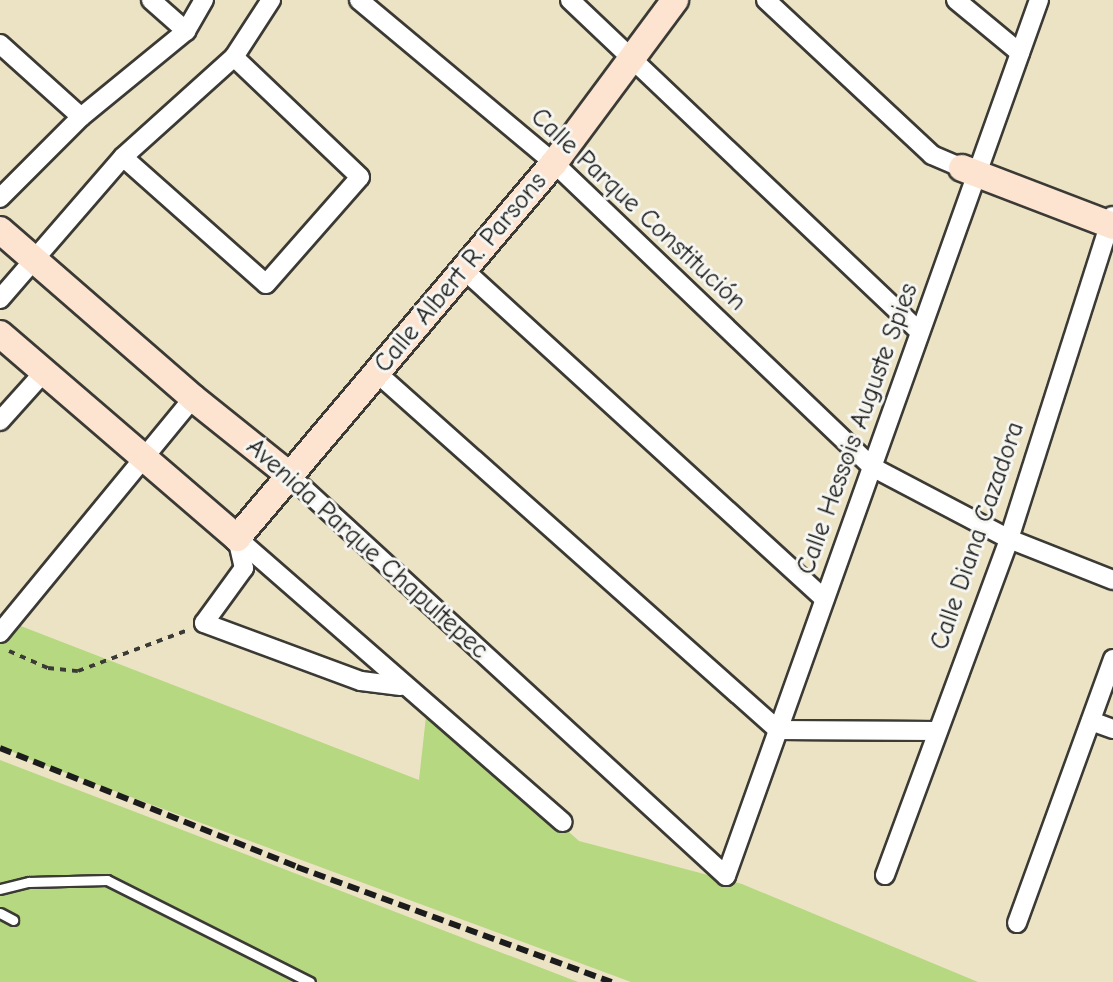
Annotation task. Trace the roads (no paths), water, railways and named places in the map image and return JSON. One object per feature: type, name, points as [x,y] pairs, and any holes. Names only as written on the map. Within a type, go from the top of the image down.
[{"type":"street","points":[[151,0],[186,31]]},
{"type":"street","points":[[0,198],[81,117],[186,31],[204,0]]},
{"type":"street","points":[[0,299],[123,157],[234,57],[271,0]]},
{"type":"street","name":"Calle Parque Constitución","points":[[359,0],[554,163],[872,467],[1009,539],[1113,580]]},
{"type":"street","points":[[570,0],[635,58],[920,332]]},
{"type":"street","name":"Calle Albert R. Parsons","points":[[237,538],[462,268],[554,163],[635,58],[675,0]]},
{"type":"street","points":[[766,0],[932,155],[1111,221]]},
{"type":"street","points":[[956,0],[1020,53]]},
{"type":"street","name":"Calle Hessois Auguste Spies","points":[[726,876],[920,332],[969,171],[1020,53],[1039,0]]},
{"type":"street","points":[[0,44],[81,117]]},
{"type":"street","points":[[123,157],[266,284],[360,177],[234,57]]},
{"type":"street","name":"Calle Diana Cazadora","points":[[885,875],[1009,539],[1111,221]]},
{"type":"street","name":"Avenida Parque Chapultepec","points":[[0,230],[193,398],[289,475],[726,876]]},
{"type":"street","points":[[462,268],[825,599]]},
{"type":"street","points":[[0,334],[141,461],[237,538],[401,686],[563,822]]},
{"type":"street","points":[[0,421],[43,373]]},
{"type":"street","points":[[377,373],[778,730],[936,731]]},
{"type":"street","points":[[0,633],[193,398]]},
{"type":"street","points":[[237,538],[244,568],[204,623],[361,681],[401,686]]},
{"type":"street","points":[[1017,923],[1113,659]]},
{"type":"street","points":[[1091,721],[1113,729]]},
{"type":"lane","points":[[0,889],[29,882],[107,880],[310,982]]},
{"type":"lane","points":[[0,913],[13,920]]},
{"type":"railway","points":[[0,748],[297,867],[612,982]]}]
